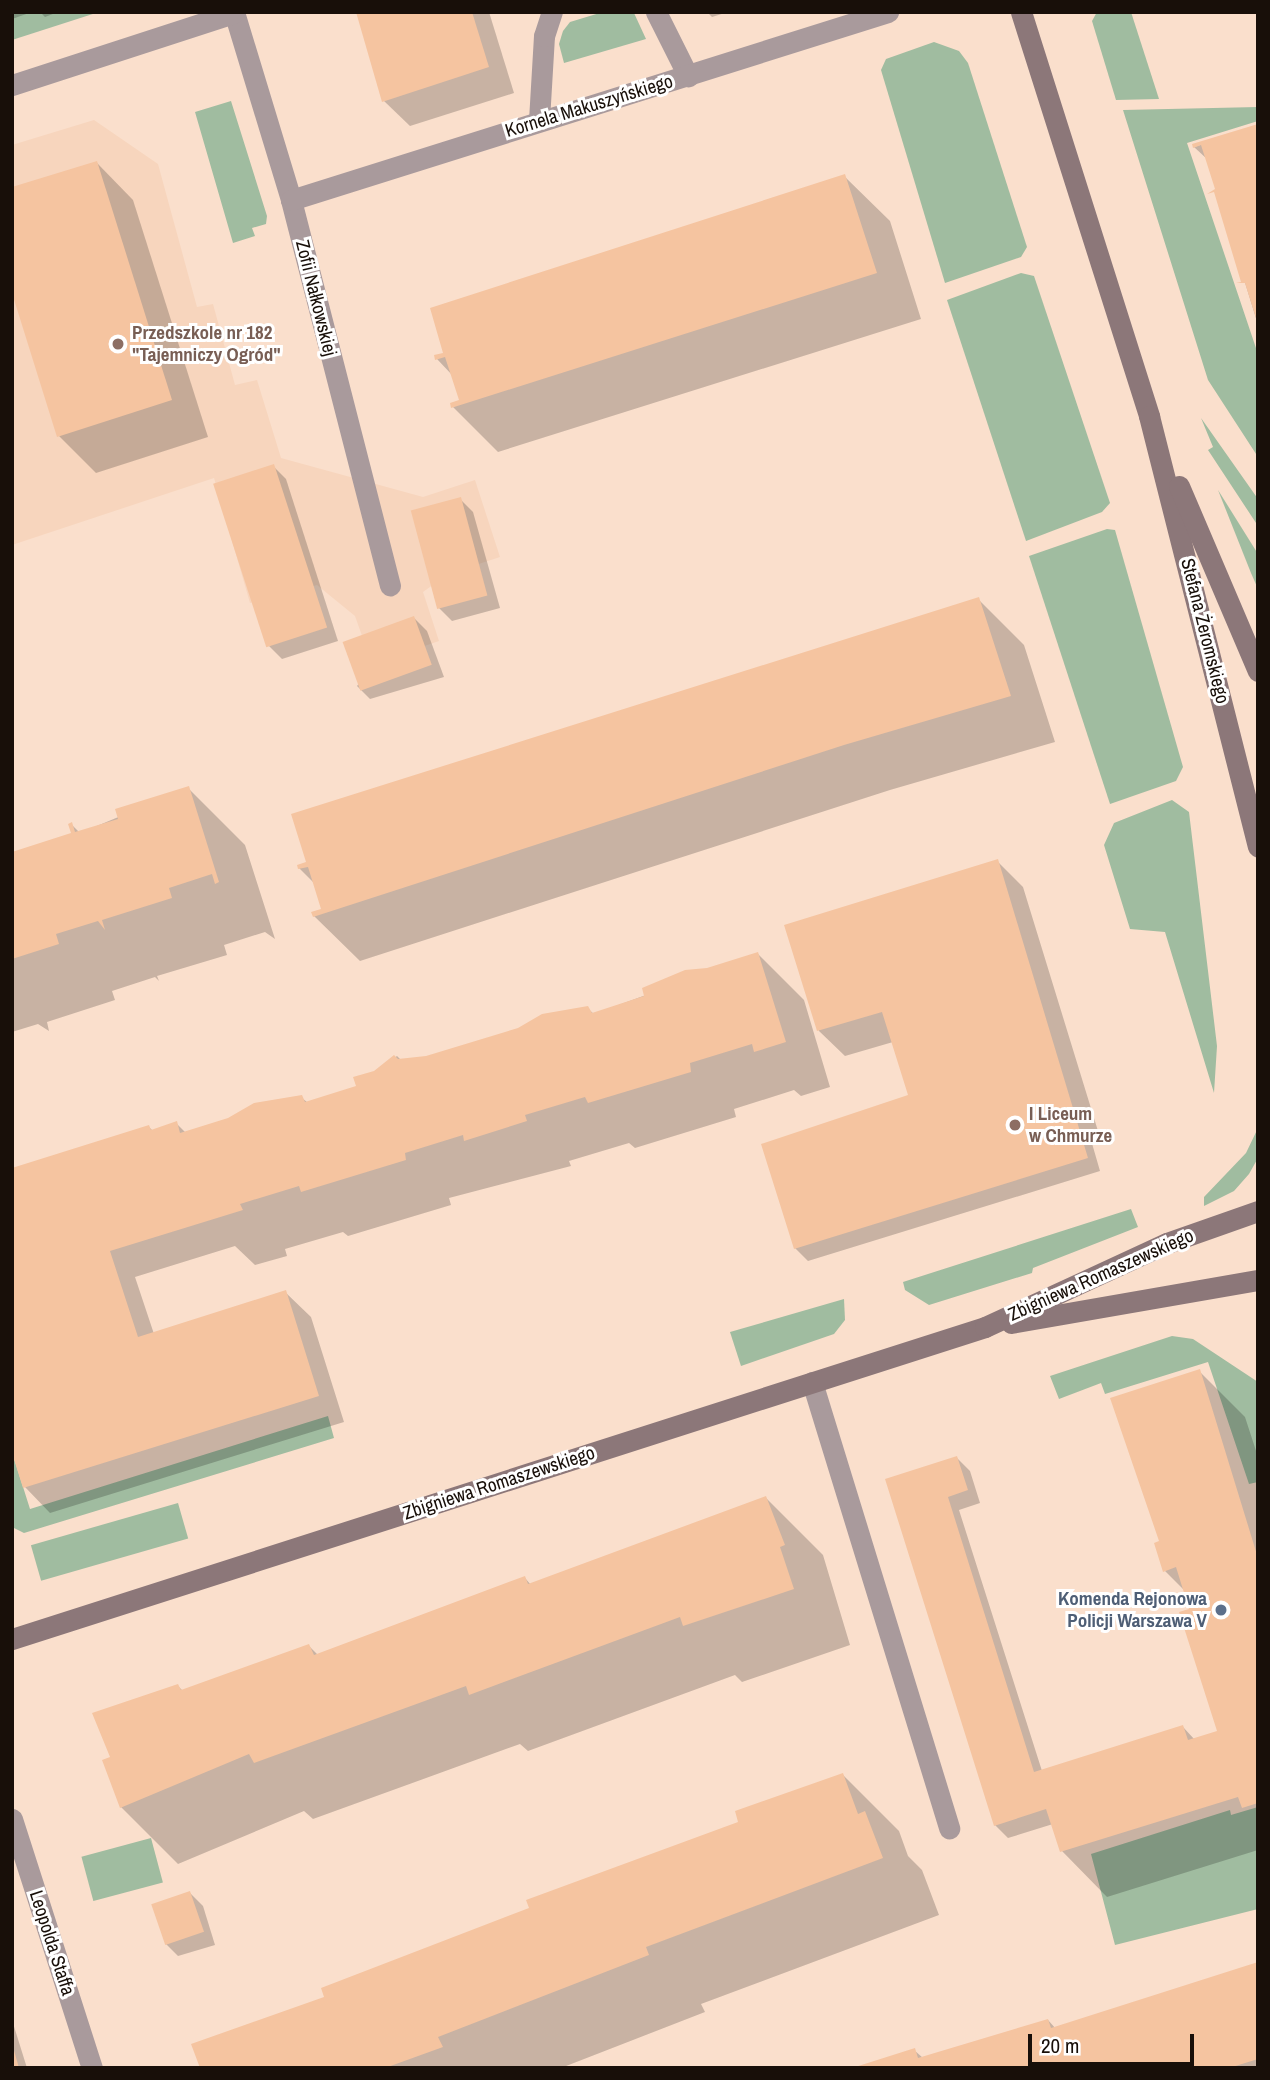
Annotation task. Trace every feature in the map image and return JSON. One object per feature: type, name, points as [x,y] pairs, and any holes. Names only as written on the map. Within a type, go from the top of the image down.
[{"type":"street","points":[[539,120],[544,36],[552,12]]},
{"type":"street","points":[[656,12],[688,76]]},
{"type":"street","name":"Kornela Makuszyńskiego","points":[[291,200],[888,12]]},
{"type":"street","name":"Stefana Żeromskiego","points":[[1021,12],[1149,416],[1258,846]]},
{"type":"street","points":[[12,85],[234,13]]},
{"type":"street","name":"Zofii Nałkowskiej","points":[[234,13],[291,200],[390,586]]},
{"type":"street","name":"Stefana Żeromskiego","points":[[1149,416],[1258,671]]},
{"type":"street","name":"Zbigniewa Romaszewskiego","points":[[12,1639],[985,1327],[1167,1243],[1258,1210]]},
{"type":"street","name":"Zbigniewa Romaszewskiego","points":[[985,1327],[1258,1280]]},
{"type":"street","points":[[812,1382],[949,1828]]},
{"type":"street","name":"Leopolda Staffa","points":[[12,1819],[92,2068]]},
{"type":"shaded area","name":"Przedszkole nr 182 \"Tajemniczy Ogród\"","points":[[94,120],[158,164],[197,307],[213,304],[235,385],[257,380],[281,458],[423,497],[475,480],[500,557],[448,574],[423,592],[439,641],[372,664],[355,616],[317,585],[250,603],[214,478],[12,545],[12,145]]},
{"type":"green space","points":[[12,12],[99,12],[12,40]]},
{"type":"green space","points":[[603,12],[634,13],[646,39],[564,63],[559,44],[563,31],[570,22]]},
{"type":"green space","points":[[1097,12],[1131,12],[1159,99],[1116,100],[1092,21]]},
{"type":"green space","points":[[934,42],[959,51],[968,63],[1027,247],[1021,257],[945,283],[881,70],[886,59]]},
{"type":"green space","points":[[231,101],[267,216],[266,224],[252,228],[255,236],[233,243],[195,112]]},
{"type":"green space","points":[[1258,107],[1258,121],[1187,143],[1258,354],[1258,457],[1208,380],[1123,110]]},
{"type":"green space","points":[[1021,273],[1034,276],[1110,503],[1102,512],[1026,541],[947,300]]},
{"type":"green space","points":[[1201,418],[1258,499],[1258,526],[1208,450],[1213,447]]},
{"type":"green space","points":[[1218,490],[1258,554],[1258,589],[1251,573]]},
{"type":"green space","points":[[1107,529],[1115,530],[1183,767],[1176,781],[1110,804],[1029,556]]},
{"type":"green space","points":[[1172,800],[1189,812],[1217,1046],[1214,1093],[1165,932],[1130,929],[1104,845],[1114,823]]},
{"type":"green space","points":[[1258,1128],[1258,1158],[1249,1174],[1234,1191],[1204,1206],[1204,1197],[1246,1153]]},
{"type":"green space","points":[[1131,1209],[1138,1227],[1033,1268],[1032,1273],[929,1305],[905,1290],[903,1282]]},
{"type":"green space","points":[[844,1299],[845,1320],[834,1334],[741,1366],[730,1332]]},
{"type":"green space","points":[[1172,1336],[1193,1339],[1258,1382],[1258,1482],[1249,1484],[1208,1362],[1105,1394],[1101,1383],[1059,1399],[1050,1376]]},
{"type":"green space","points":[[328,1416],[334,1438],[24,1533],[12,1527],[12,1452],[30,1509]]},
{"type":"green space","points":[[178,1503],[188,1539],[41,1581],[31,1545]]},
{"type":"green space","points":[[1258,1807],[1258,1909],[1115,1945],[1091,1854],[1230,1810],[1231,1815]]},
{"type":"green space","points":[[151,1838],[163,1882],[93,1901],[81,1857]]},
{"type":"building","points":[[356,12],[472,12],[489,67],[382,102]]},
{"type":"building","points":[[1258,124],[1257,321],[1245,283],[1236,283],[1241,282],[1214,192],[1207,194],[1215,189],[1201,145],[1193,148],[1192,144]]},
{"type":"building","points":[[97,161],[172,400],[57,437],[12,293],[12,187]]},
{"type":"building","points":[[845,174],[877,273],[451,408],[450,403],[459,400],[445,357],[435,360],[434,355],[443,353],[430,308]]},
{"type":"building","points":[[274,464],[327,628],[266,647],[213,484]]},
{"type":"building","points":[[461,497],[487,596],[437,609],[411,510]]},
{"type":"building","points":[[979,597],[1011,696],[844,745],[313,917],[311,912],[321,909],[308,867],[298,869],[297,865],[306,862],[291,814]]},
{"type":"building","points":[[414,616],[432,665],[360,691],[343,642]]},
{"type":"building","points":[[189,786],[219,882],[215,884],[212,874],[169,888],[172,898],[102,920],[105,930],[98,921],[56,934],[59,944],[12,959],[12,852],[71,833],[68,824],[72,822],[75,832],[118,819],[115,809]]},
{"type":"building","points":[[998,859],[1088,1158],[794,1249],[761,1144],[908,1095],[882,1012],[817,1031],[784,925]]},
{"type":"building","points":[[758,952],[786,1042],[754,1052],[752,1044],[690,1063],[691,1072],[588,1103],[585,1097],[525,1115],[527,1121],[464,1141],[463,1135],[405,1153],[406,1160],[301,1192],[299,1186],[240,1204],[243,1210],[110,1251],[138,1337],[286,1290],[319,1396],[23,1488],[12,1453],[12,1168],[149,1125],[151,1130],[177,1121],[180,1133],[228,1118],[254,1103],[302,1095],[305,1102],[356,1086],[353,1077],[374,1071],[394,1055],[398,1059],[426,1056],[518,1028],[542,1014],[588,1006],[592,1013],[644,996],[642,988],[685,970],[707,968]]},
{"type":"building","name":"Komenda Rejonowa Policji Warszawa V","points":[[1200,1369],[1258,1558],[1258,1803],[1242,1808],[1238,1797],[1060,1852],[1046,1809],[994,1826],[885,1479],[957,1456],[968,1490],[948,1497],[1034,1772],[1183,1725],[1188,1740],[1217,1731],[1179,1612],[1189,1609],[1176,1567],[1163,1572],[1154,1543],[1159,1541],[1110,1398]]},
{"type":"building","points":[[766,1496],[785,1545],[780,1547],[794,1589],[683,1626],[680,1617],[469,1695],[466,1686],[254,1763],[249,1754],[120,1808],[102,1760],[110,1757],[92,1713],[178,1684],[181,1690],[309,1644],[314,1655],[525,1576],[528,1584]]},
{"type":"building","points":[[843,1773],[858,1814],[865,1811],[883,1858],[646,1947],[649,1955],[438,2037],[443,2047],[385,2068],[200,2068],[191,2044],[324,1997],[321,1988],[529,1908],[526,1900],[738,1822],[735,1811]]},
{"type":"building","points":[[190,1891],[204,1932],[165,1945],[151,1904]]},
{"type":"building","points":[[1258,1962],[1258,2059],[1229,2068],[852,2068],[915,2048],[918,2058],[1048,2019],[1051,2028]]},
{"type":"building","points":[[13,2047],[19,2068],[12,2068]]},
{"type":"place","name":"Przedszkole nr 182 \"Tajemniczy Ogród\"","points":[[118,344]]},
{"type":"place","name":"I Liceum w Chmurze","points":[[1015,1125]]},
{"type":"place","name":"Komenda Rejonowa Policji Warszawa V","points":[[1221,1610]]}]
